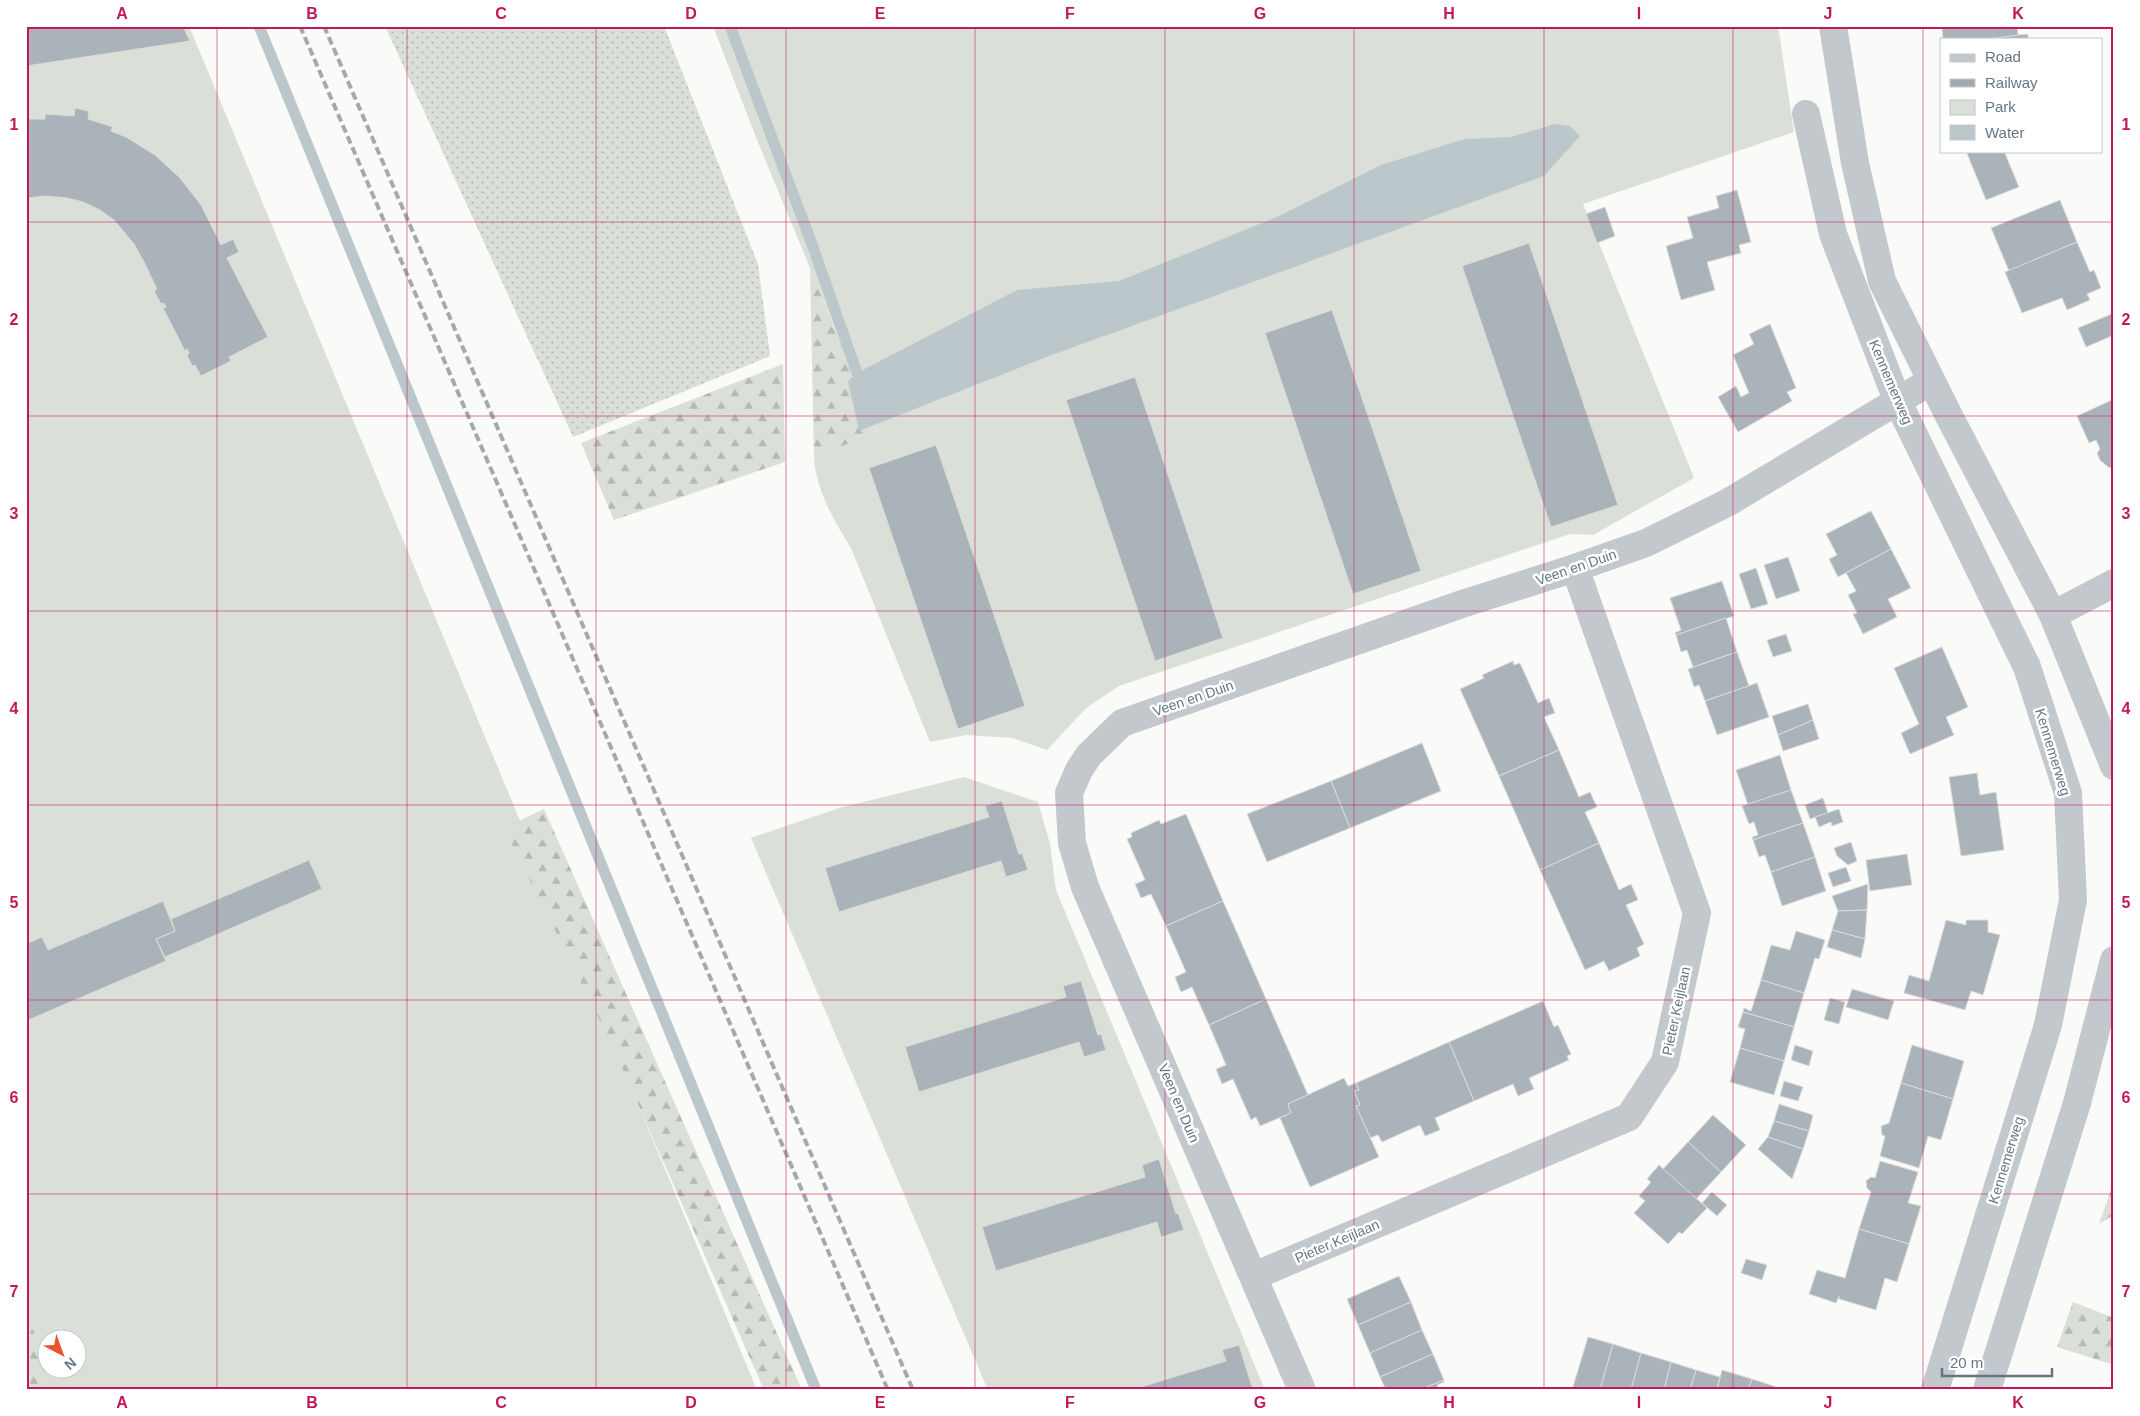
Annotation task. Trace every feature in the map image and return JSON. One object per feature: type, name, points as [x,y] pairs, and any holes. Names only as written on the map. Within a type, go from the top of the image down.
[{"type":"street","points":[[1833,26],[1855,162],[1882,281],[1931,381],[2053,615],[2114,766]]},
{"type":"street","name":"Kennemerweg","points":[[1806,114],[1817,170],[1833,234],[1897,400],[2027,667],[2068,793],[2072,900],[2048,1024],[1935,1390]]},
{"type":"street","points":[[1817,170],[1855,162]]},
{"type":"street","name":"Veen en Duin","points":[[1302,1390],[1085,887],[1072,843],[1070,792],[1079,770],[1089,755],[1122,723],[1462,604],[1646,543],[1727,503],[1931,381]]},
{"type":"street","name":"Pieter Keijlaan","points":[[1254,1276],[1629,1117],[1665,1062],[1697,913],[1575,568]]},
{"type":"street","points":[[2053,615],[2114,583]]},
{"type":"street","points":[[1987,1390],[2077,1103],[2114,960]]},
{"type":"green space","points":[[26,26],[189,26],[757,1390],[26,1390]]},
{"type":"green space","points":[[385,26],[664,26],[758,264],[770,356],[573,437]]},
{"type":"green space","points":[[713,26],[1778,26],[1794,132],[1583,204],[1694,478],[1593,535],[1570,534],[1119,686],[1086,708],[1047,750],[1012,738],[966,735],[930,742],[851,548],[826,504],[815,468],[814,456],[878,432],[757,140]]},
{"type":"green space","points":[[810,268],[878,433],[814,456]]},
{"type":"green space","points":[[783,364],[785,462],[614,520],[581,443]]},
{"type":"green space","points":[[964,777],[1038,802],[1050,844],[1056,890],[1265,1390],[988,1390],[751,838],[839,808]]},
{"type":"green space","points":[[544,809],[802,1390],[764,1390],[611,1043],[504,828]]},
{"type":"green space","points":[[2114,1182],[2114,1215],[2099,1224]]},
{"type":"green space","points":[[2073,1302],[2114,1318],[2114,1365],[2057,1347]]},
{"type":"green space","points":[[26,1314],[38,1341],[38,1378],[54,1378],[60,1390],[26,1390]]},
{"type":"water","points":[[1555,124],[1570,126],[1580,136],[1544,176],[1049,356],[859,431],[848,381],[857,373],[1017,290],[1119,281],[1277,217],[1381,165],[1465,139],[1511,137]]},
{"type":"building","points":[[26,26],[183,26],[190,41],[26,66]]},
{"type":"building","points":[[1942,26],[2017,26],[2018,35],[1996,38],[1943,38]]},
{"type":"building","points":[[2028,34],[2028,38],[1996,38]]},
{"type":"building","points":[[75,108],[89,111],[88,119],[113,127],[111,131],[126,137],[155,155],[180,178],[201,205],[221,245],[233,239],[239,252],[227,258],[268,337],[229,357],[231,361],[201,376],[195,365],[192,366],[187,355],[189,353],[187,349],[185,351],[163,308],[166,307],[164,303],[161,304],[154,291],[157,289],[134,244],[114,220],[100,210],[83,202],[67,198],[45,196],[26,198],[26,119],[45,119],[45,114],[74,116]]},
{"type":"building","points":[[1966,152],[2004,152],[2019,187],[1986,200]]},
{"type":"building","points":[[1737,190],[1751,242],[1739,245],[1741,253],[1707,262],[1715,290],[1681,300],[1666,246],[1693,238],[1687,217],[1719,208],[1716,196]]},
{"type":"building","points":[[2060,200],[2077,242],[2009,271],[1991,228]]},
{"type":"building","points":[[1605,207],[1615,236],[1597,243],[1586,214]]},
{"type":"building","points":[[2077,242],[2090,272],[2094,270],[2101,288],[2087,294],[2090,300],[2067,310],[2062,298],[2022,313],[2005,272]]},
{"type":"building","points":[[1529,243],[1618,505],[1551,527],[1462,266]]},
{"type":"building","points":[[1332,310],[1421,571],[1353,594],[1265,333]]},
{"type":"building","points":[[2114,313],[2114,335],[2086,347],[2078,328]]},
{"type":"building","points":[[1770,324],[1796,388],[1787,392],[1792,401],[1738,432],[1718,397],[1736,386],[1741,397],[1749,393],[1733,355],[1754,344],[1749,334]]},
{"type":"building","points":[[1135,377],[1223,638],[1155,661],[1066,400]]},
{"type":"building","points":[[2114,399],[2114,468],[2108,467],[2100,460],[2097,453],[2100,449],[2096,440],[2089,443],[2077,416]]},
{"type":"building","points":[[936,445],[1025,706],[958,729],[869,468]]},
{"type":"building","points":[[1871,511],[1891,549],[1838,577],[1829,559],[1837,555],[1826,534]]},
{"type":"building","points":[[1891,549],[1911,588],[1888,599],[1897,617],[1863,634],[1853,614],[1857,613],[1848,595],[1856,591],[1846,573]]},
{"type":"building","points":[[1788,557],[1800,591],[1776,599],[1764,565]]},
{"type":"building","points":[[1756,568],[1768,604],[1751,609],[1739,574]]},
{"type":"building","points":[[1722,581],[1734,616],[1676,635],[1675,633],[1681,630],[1670,598]]},
{"type":"building","points":[[1726,618],[1737,652],[1693,667],[1687,650],[1681,652],[1676,635]]},
{"type":"building","points":[[1786,634],[1792,651],[1773,657],[1767,640]]},
{"type":"building","points":[[1942,647],[1968,707],[1946,717],[1954,735],[1910,754],[1901,733],[1919,724],[1894,668]]},
{"type":"building","points":[[1737,652],[1749,686],[1705,701],[1699,685],[1694,687],[1688,669]]},
{"type":"building","points":[[1513,661],[1514,665],[1520,663],[1538,703],[1549,698],[1555,713],[1544,717],[1559,750],[1499,776],[1460,689],[1484,678],[1482,675]]},
{"type":"building","points":[[1757,683],[1769,717],[1717,735],[1705,701]]},
{"type":"building","points":[[1808,704],[1813,720],[1778,735],[1772,716]]},
{"type":"building","points":[[1813,720],[1819,739],[1783,751],[1778,735]]},
{"type":"building","points":[[1422,743],[1441,791],[1350,828],[1331,781]]},
{"type":"building","points":[[1559,750],[1579,797],[1590,792],[1597,807],[1585,812],[1599,843],[1540,870],[1499,776]]},
{"type":"building","points":[[1780,755],[1791,790],[1748,805],[1736,770]]},
{"type":"building","points":[[1977,773],[1980,795],[1996,792],[2004,850],[1961,856],[1949,777]]},
{"type":"building","points":[[1331,781],[1350,828],[1267,862],[1247,814]]},
{"type":"building","points":[[1791,790],[1803,823],[1753,840],[1752,837],[1758,835],[1754,822],[1749,824],[1742,806]]},
{"type":"building","points":[[1823,798],[1828,813],[1810,819],[1805,805]]},
{"type":"building","points":[[1002,801],[1019,854],[1022,853],[1028,870],[1006,877],[1001,861],[839,912],[825,868],[989,817],[985,806]]},
{"type":"building","points":[[1839,809],[1843,822],[1832,826],[1831,822],[1819,827],[1815,817]]},
{"type":"building","points":[[1186,814],[1223,901],[1166,926],[1151,894],[1141,898],[1135,884],[1145,880],[1127,839],[1132,837],[1131,833],[1159,820],[1161,824]]},
{"type":"building","points":[[1803,823],[1815,857],[1771,872],[1765,855],[1759,857],[1753,840]]},
{"type":"building","points":[[1851,842],[1857,861],[1848,865],[1837,856],[1834,848]]},
{"type":"building","points":[[1599,843],[1619,890],[1631,884],[1638,900],[1626,905],[1644,944],[1637,948],[1640,956],[1609,971],[1604,961],[1585,970],[1540,870]]},
{"type":"building","points":[[1907,854],[1912,885],[1870,891],[1866,860]]},
{"type":"building","points":[[1815,857],[1826,891],[1782,906],[1771,872]]},
{"type":"building","points":[[309,860],[322,889],[165,957],[156,939],[175,931],[171,919]]},
{"type":"building","points":[[1846,867],[1851,881],[1833,887],[1828,873]]},
{"type":"building","points":[[1868,884],[1867,910],[1838,911],[1832,896]]},
{"type":"building","points":[[163,901],[175,931],[156,939],[166,961],[26,1021],[26,944],[42,937],[48,950]]},
{"type":"building","points":[[1223,901],[1266,999],[1209,1025],[1192,987],[1181,992],[1175,977],[1186,972],[1166,926]]},
{"type":"building","points":[[1867,910],[1865,939],[1832,930],[1838,911]]},
{"type":"building","points":[[1946,920],[1966,925],[1966,920],[1988,920],[1988,932],[2000,935],[1983,995],[1971,991],[1965,1010],[1904,993],[1909,975],[1929,981]]},
{"type":"building","points":[[1832,930],[1865,939],[1861,958],[1827,947]]},
{"type":"building","points":[[1796,931],[1825,940],[1819,959],[1815,958],[1804,993],[1761,980],[1771,945],[1790,950]]},
{"type":"building","points":[[1761,980],[1804,993],[1794,1027],[1743,1012],[1744,1008],[1751,1011]]},
{"type":"building","points":[[1081,981],[1098,1035],[1101,1034],[1106,1050],[1084,1057],[1079,1042],[919,1092],[905,1047],[1066,997],[1063,986]]},
{"type":"building","points":[[1852,989],[1894,1001],[1888,1020],[1846,1007]]},
{"type":"building","points":[[1830,998],[1845,1002],[1839,1024],[1824,1020]]},
{"type":"building","points":[[1266,999],[1308,1095],[1288,1104],[1291,1113],[1260,1126],[1256,1117],[1251,1120],[1233,1079],[1222,1084],[1216,1069],[1226,1065],[1209,1025]]},
{"type":"building","points":[[1543,1001],[1554,1027],[1558,1025],[1571,1054],[1567,1056],[1569,1060],[1529,1078],[1534,1089],[1518,1096],[1513,1084],[1474,1101],[1449,1042]]},
{"type":"building","points":[[1743,1012],[1794,1027],[1784,1061],[1740,1048],[1745,1029],[1738,1027]]},
{"type":"building","points":[[1449,1042],[1474,1101],[1435,1118],[1440,1130],[1425,1136],[1420,1125],[1382,1142],[1378,1135],[1370,1138],[1356,1106],[1360,1105],[1354,1091],[1359,1090],[1356,1083]]},
{"type":"building","points":[[1795,1045],[1813,1051],[1809,1066],[1791,1060]]},
{"type":"building","points":[[1912,1045],[1964,1061],[1953,1099],[1901,1083]]},
{"type":"building","points":[[1740,1048],[1784,1061],[1774,1095],[1730,1082]]},
{"type":"building","points":[[1344,1078],[1348,1086],[1356,1083],[1359,1090],[1354,1091],[1360,1105],[1356,1106],[1379,1157],[1310,1187],[1280,1118],[1291,1113],[1288,1104]]},
{"type":"building","points":[[1784,1081],[1803,1087],[1798,1101],[1780,1096]]},
{"type":"building","points":[[1901,1083],[1953,1099],[1941,1140],[1928,1136],[1919,1168],[1880,1156],[1885,1136],[1882,1135],[1881,1126],[1889,1123]]},
{"type":"building","points":[[1779,1104],[1813,1115],[1809,1131],[1774,1121]]},
{"type":"building","points":[[1713,1115],[1746,1145],[1721,1172],[1688,1142]]},
{"type":"building","points":[[1774,1121],[1809,1131],[1803,1149],[1768,1137]]},
{"type":"building","points":[[1768,1137],[1803,1149],[1792,1179],[1758,1149]]},
{"type":"building","points":[[1688,1142],[1721,1172],[1696,1199],[1663,1169]]},
{"type":"building","points":[[1159,1159],[1176,1214],[1178,1213],[1184,1230],[1161,1237],[1157,1222],[996,1271],[982,1227],[1145,1177],[1142,1165]]},
{"type":"building","points":[[1880,1161],[1918,1172],[1908,1203],[1921,1206],[1909,1244],[1859,1229],[1871,1192],[1867,1188],[1866,1181],[1871,1177],[1875,1178]]},
{"type":"building","points":[[1659,1165],[1707,1208],[1682,1234],[1679,1232],[1668,1244],[1634,1213],[1645,1201],[1639,1196],[1651,1182],[1647,1179]]},
{"type":"building","points":[[1712,1192],[1727,1205],[1717,1216],[1702,1203]]},
{"type":"building","points":[[1859,1229],[1909,1244],[1897,1282],[1885,1278],[1876,1310],[1839,1299],[1839,1296],[1836,1303],[1809,1294],[1817,1270],[1845,1278]]},
{"type":"building","points":[[1746,1259],[1767,1265],[1762,1280],[1741,1273]]},
{"type":"building","points":[[1399,1276],[1411,1302],[1358,1325],[1347,1299]]},
{"type":"building","points":[[1411,1302],[1422,1330],[1370,1353],[1358,1325]]},
{"type":"building","points":[[1422,1330],[1433,1354],[1380,1377],[1370,1353]]},
{"type":"building","points":[[1588,1337],[1613,1344],[1600,1390],[1572,1390]]},
{"type":"building","points":[[1613,1344],[1641,1353],[1631,1390],[1600,1390]]},
{"type":"building","points":[[1239,1345],[1253,1390],[1131,1390],[1226,1361],[1222,1350]]},
{"type":"building","points":[[1641,1353],[1671,1362],[1664,1390],[1631,1390]]},
{"type":"building","points":[[1433,1354],[1444,1380],[1420,1390],[1386,1390],[1380,1377]]},
{"type":"building","points":[[1671,1362],[1696,1370],[1690,1390],[1664,1390]]},
{"type":"building","points":[[1696,1370],[1720,1377],[1717,1390],[1690,1390]]},
{"type":"building","points":[[1722,1370],[1752,1379],[1748,1390],[1717,1390]]},
{"type":"building","points":[[1752,1379],[1780,1388],[1779,1390],[1748,1390]]},
{"type":"building","points":[[1444,1380],[1444,1382],[1437,1385],[1439,1390],[1420,1390]]},
{"type":"waterway","points":[[259,26],[816,1390]]},
{"type":"waterway","points":[[730,26],[813,247],[857,373]]},
{"type":"railway","points":[[300,26],[888,1390]]},
{"type":"railway","points":[[324,26],[913,1390]]}]
